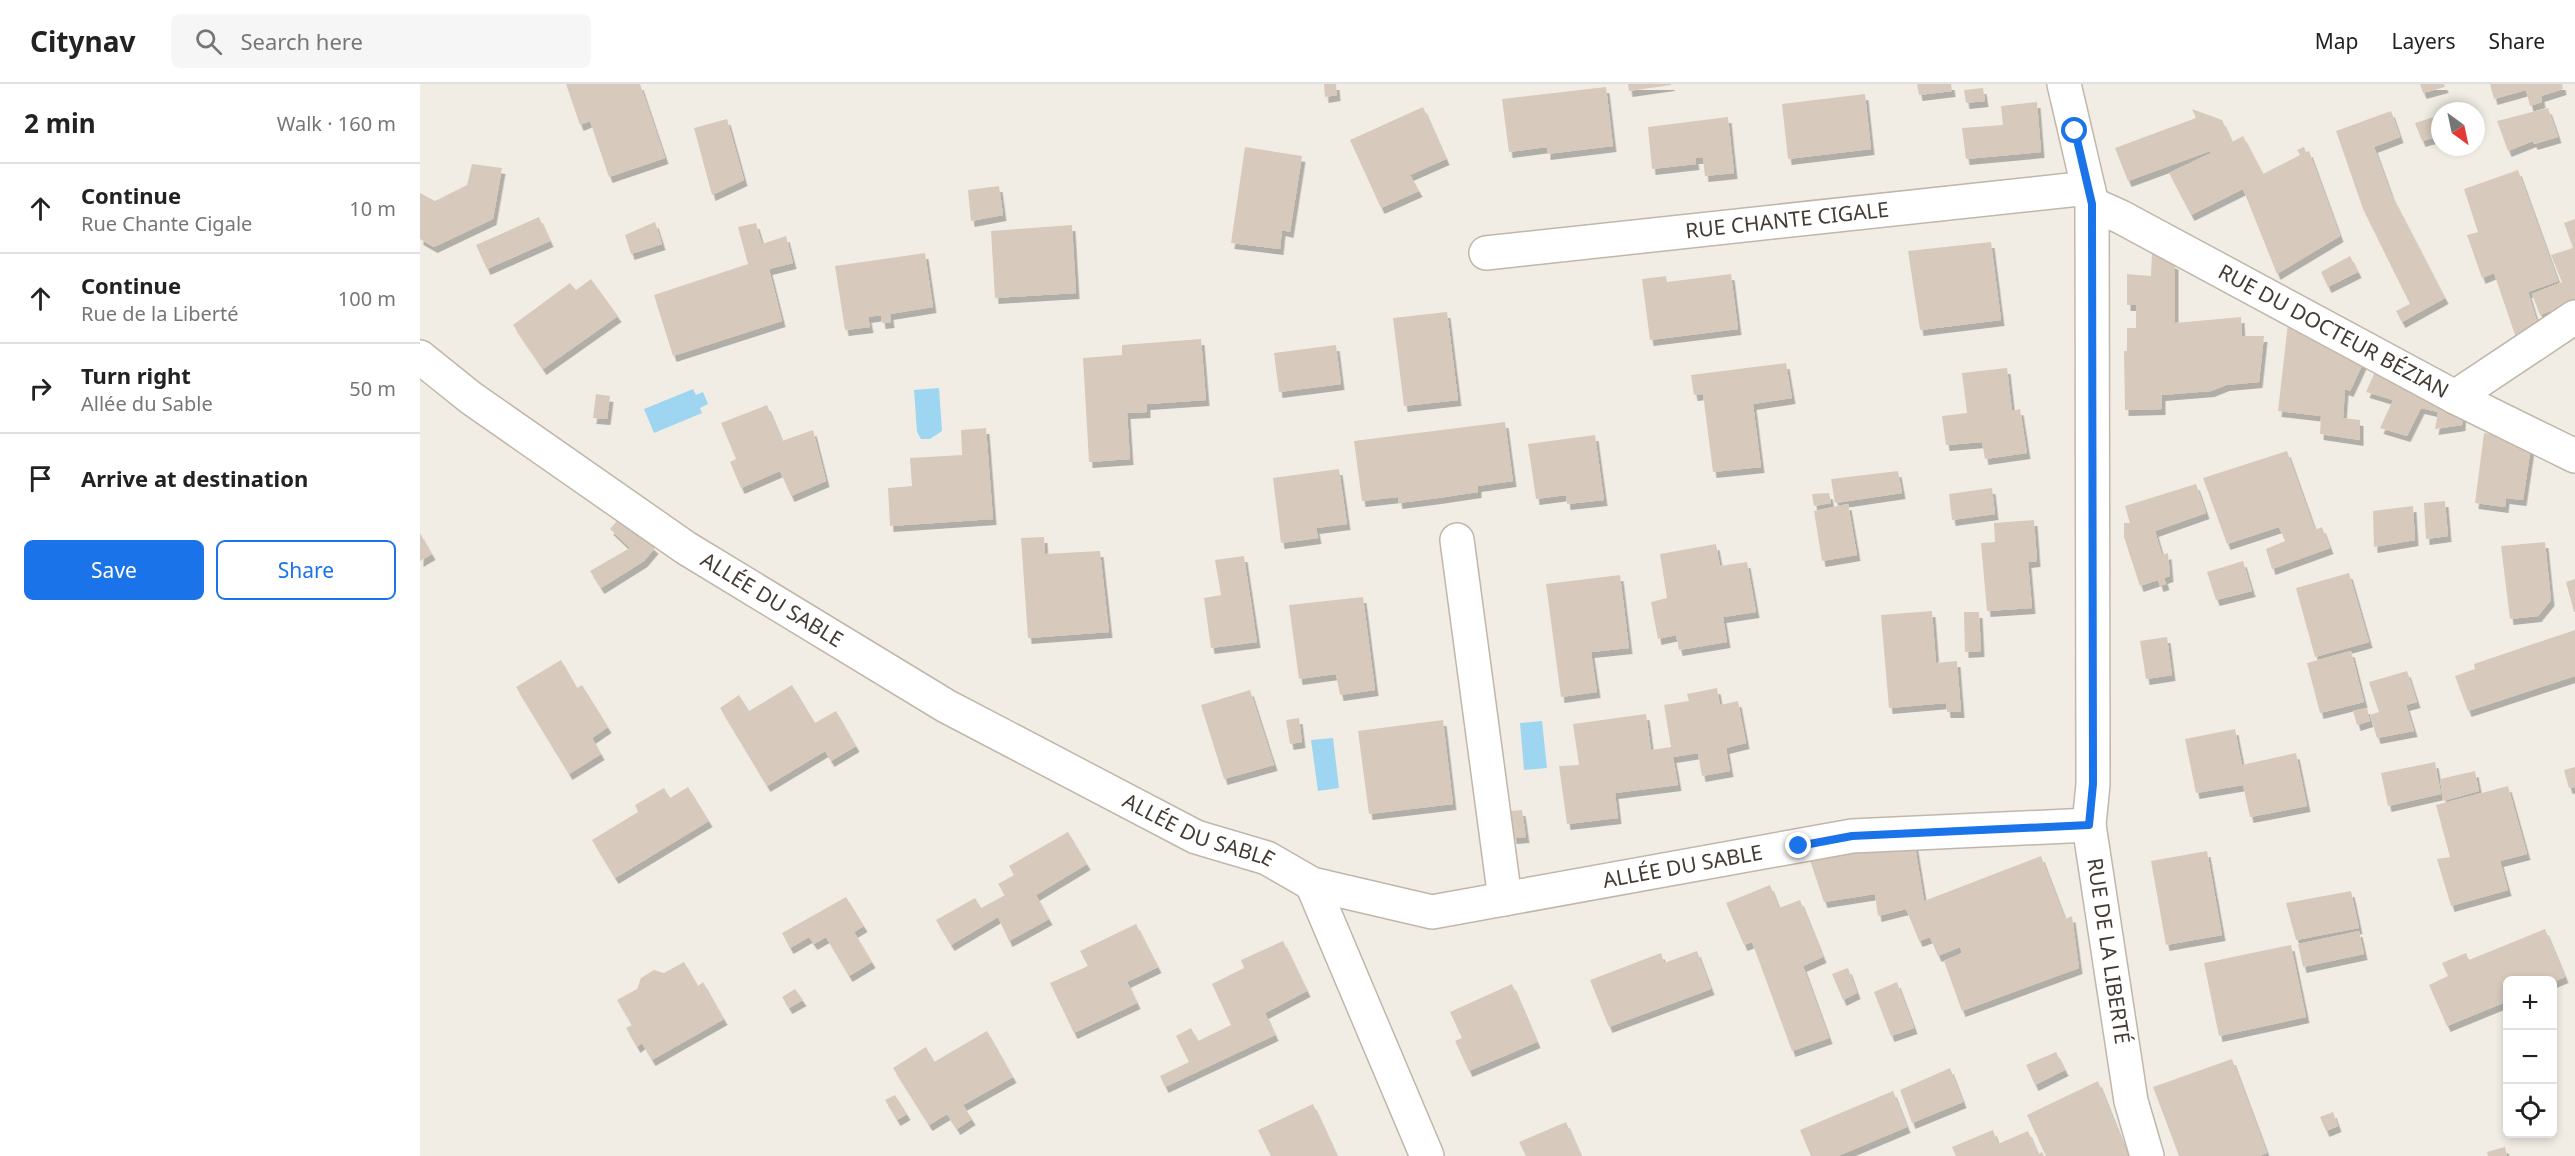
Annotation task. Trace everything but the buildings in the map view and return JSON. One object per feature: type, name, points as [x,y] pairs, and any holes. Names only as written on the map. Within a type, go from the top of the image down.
[{"type":"street","points":[[2064,84],[2090,196]]},
{"type":"street","name":"RUE CHANTE CIGALE","points":[[1486,254],[2090,196]]},
{"type":"street","name":"RUE DU DOCTEUR BÉZIAN","points":[[2090,196],[2132,222],[2455,397],[2575,456]]},
{"type":"street","name":"RUE DE LA LIBERTÉ","points":[[2090,196],[2093,784],[2089,825],[2131,1101],[2147,1156]]},
{"type":"street","points":[[2455,397],[2575,317]]},
{"type":"street","name":"ALLÉE DU SABLE","points":[[420,357],[471,398],[686,548],[946,706],[1196,837],[1267,858],[1312,884],[1432,912],[1852,836],[2089,825]]},
{"type":"street","points":[[1457,540],[1505,899]]},
{"type":"street","points":[[1312,884],[1427,1156]]},
{"type":"water","points":[[939,388],[942,431],[930,439],[921,439],[917,432],[914,390]]},
{"type":"water","points":[[693,389],[696,395],[703,392],[708,404],[700,408],[702,413],[654,433],[644,409]]},
{"type":"water","points":[[1542,721],[1547,768],[1524,770],[1520,723]]},
{"type":"water","points":[[1333,738],[1339,788],[1318,791],[1311,740]]},
{"type":"route","points":[[1799,846],[1852,836],[2089,825],[2093,784],[2092,204],[2075,131]]}]
